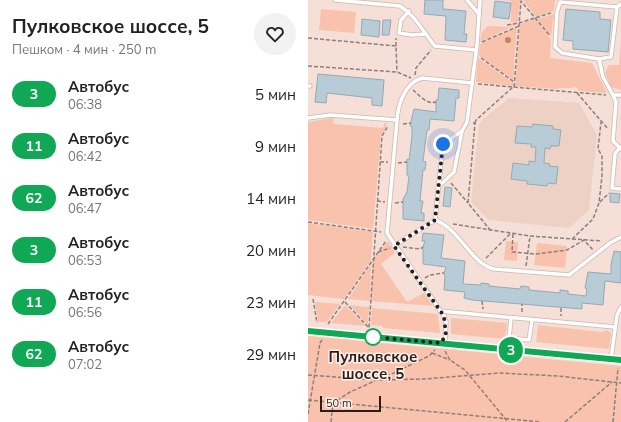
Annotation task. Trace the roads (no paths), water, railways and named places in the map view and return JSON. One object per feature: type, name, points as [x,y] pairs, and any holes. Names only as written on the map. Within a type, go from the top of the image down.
[{"type":"street","points":[[308,331],[617,360]]},
{"type":"lane","points":[[335,0],[400,6],[409,11],[419,22],[425,34],[435,46],[476,50]]},
{"type":"lane","points":[[467,0],[479,14]]},
{"type":"lane","points":[[438,187],[448,179],[456,169],[462,131],[467,122],[476,56],[480,0]]},
{"type":"lane","points":[[617,7],[611,57],[599,58],[562,53],[555,47],[554,41],[557,12],[560,2],[617,7],[621,4]]},
{"type":"lane","points":[[409,11],[400,20],[399,33],[412,35],[425,34]]},
{"type":"lane","points":[[599,58],[602,76],[616,102],[612,141],[620,148],[615,154],[612,188],[621,189]]},
{"type":"lane","points":[[443,343],[446,322],[440,311],[394,246],[387,233],[395,121],[402,98],[415,80],[422,78],[473,83]]},
{"type":"lane","points":[[612,95],[621,95]]},
{"type":"lane","points":[[308,118],[330,115],[395,121]]},
{"type":"lane","points":[[435,220],[443,144],[462,131]]},
{"type":"lane","points":[[394,246],[435,220]]},
{"type":"lane","points":[[435,220],[448,226],[488,268],[526,272],[568,275],[610,242],[621,237]]},
{"type":"lane","points":[[617,360],[615,327],[617,315],[621,307]]},
{"type":"lane","points":[[440,311],[615,327]]},
{"type":"lane","points":[[511,318],[509,338],[530,340],[532,320]]},
{"type":"place","name":"Пулковское шоссе, 5","points":[[373,337]]}]
